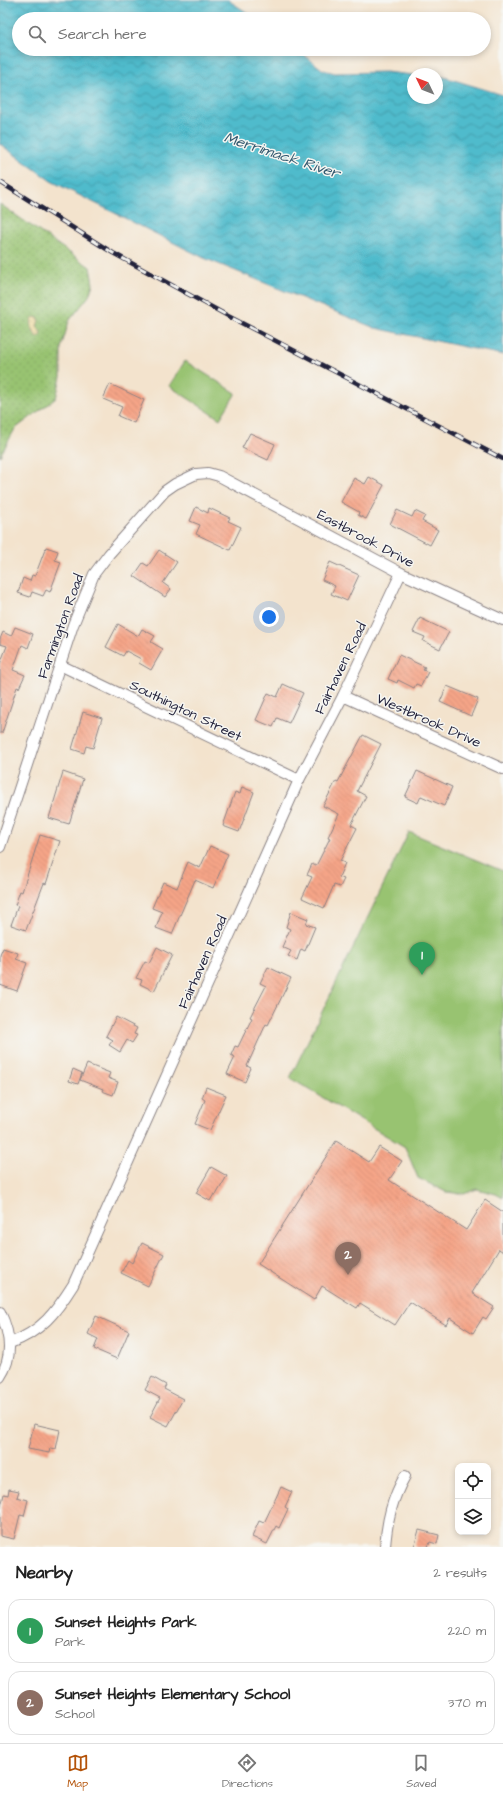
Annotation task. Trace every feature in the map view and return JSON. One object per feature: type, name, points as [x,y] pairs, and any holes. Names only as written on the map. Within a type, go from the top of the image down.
[{"type":"street","name":"Farmington Road","points":[[0,847],[73,625],[94,574],[100,564],[165,491],[175,484],[196,474],[208,473],[219,476]]},
{"type":"street","name":"Eastbrook Drive","points":[[219,476],[401,573],[503,620]]},
{"type":"street","name":"Fairhaven Road","points":[[10,1344],[25,1338],[45,1322],[56,1311],[73,1284],[299,780],[343,696],[401,573]]},
{"type":"street","name":"Southington Street","points":[[60,665],[299,780]]},
{"type":"street","name":"Westbrook Drive","points":[[343,696],[503,769]]},
{"type":"street","points":[[0,1312],[8,1331],[10,1344],[7,1363],[0,1377]]},
{"type":"street","points":[[385,1547],[387,1525],[392,1504],[405,1476]]},
{"type":"green space","points":[[0,204],[90,267],[93,284],[89,296],[69,321],[61,348],[61,377],[56,398],[15,429],[0,456]]},
{"type":"green space","points":[[185,361],[236,393],[220,419],[169,386]]},
{"type":"green space","points":[[409,832],[503,871],[503,1198],[496,1194],[477,1189],[464,1194],[446,1192],[418,1178],[405,1147],[290,1078]]},
{"type":"sand","points":[[34,317],[38,318],[39,320],[37,326],[41,333],[40,336],[37,337],[34,333],[31,321]]},
{"type":"water","name":"Merrimack River","points":[[0,0],[228,0],[246,12],[12,12],[12,56],[306,56],[323,70],[335,73],[386,72],[407,74],[407,104],[443,104],[443,77],[503,95],[503,355],[375,328],[204,258],[51,181],[0,144]]},
{"type":"building","points":[[110,384],[144,400],[134,423],[118,416],[122,407],[103,399]]},
{"type":"building","points":[[250,433],[275,444],[268,460],[242,448]]},
{"type":"building","points":[[369,477],[384,485],[366,519],[358,515],[359,512],[341,502],[354,478],[365,484]]},
{"type":"building","points":[[196,507],[208,513],[209,508],[230,518],[228,521],[241,527],[230,550],[196,534],[200,525],[190,521]]},
{"type":"building","points":[[397,510],[412,517],[415,511],[425,516],[422,521],[438,530],[430,545],[390,524]]},
{"type":"building","points":[[46,547],[58,551],[55,560],[61,562],[50,592],[46,590],[43,596],[32,592],[30,597],[18,593],[23,578],[30,581],[32,575],[35,576]]},
{"type":"building","points":[[159,550],[177,562],[163,583],[171,589],[165,597],[134,576],[143,563],[148,566]]},
{"type":"building","points":[[330,562],[359,575],[347,601],[331,594],[335,586],[322,580]]},
{"type":"building","points":[[420,618],[449,632],[440,649],[423,641],[425,637],[413,632]]},
{"type":"building","points":[[118,624],[138,636],[142,629],[155,636],[151,642],[163,649],[151,670],[139,663],[141,659],[126,651],[123,656],[106,647]]},
{"type":"building","points":[[15,627],[33,634],[28,648],[22,645],[13,670],[25,675],[19,688],[17,687],[2,733],[0,733],[0,664],[7,646],[0,644],[0,639],[3,632],[11,636]]},
{"type":"building","points":[[399,655],[425,667],[423,670],[428,672],[421,686],[416,684],[414,688],[398,680],[397,683],[388,679]]},
{"type":"building","points":[[283,684],[303,693],[289,723],[277,718],[273,727],[256,720],[268,693],[277,697]]},
{"type":"building","points":[[447,686],[478,699],[471,716],[440,702]]},
{"type":"building","points":[[83,712],[102,718],[93,748],[86,746],[84,753],[72,749]]},
{"type":"building","points":[[363,735],[381,744],[357,791],[366,796],[351,825],[357,828],[340,861],[345,863],[339,877],[344,879],[340,887],[334,885],[324,908],[302,898],[312,877],[307,875],[312,864],[316,866],[330,838],[328,837],[339,814],[323,806],[336,781],[338,782]]},
{"type":"building","points":[[417,771],[452,787],[444,806],[421,796],[418,803],[405,797]]},
{"type":"building","points":[[63,772],[83,779],[69,824],[49,818]]},
{"type":"building","points":[[242,787],[254,792],[239,832],[223,826],[235,792],[240,794]]},
{"type":"building","points":[[40,835],[60,841],[46,884],[44,883],[26,930],[11,925],[18,906],[15,905],[20,891],[22,892]]},
{"type":"building","points":[[210,846],[228,854],[213,888],[195,880],[172,934],[156,928],[162,912],[152,908],[163,882],[177,888],[188,862],[200,868]]},
{"type":"building","points":[[291,912],[308,919],[306,924],[315,927],[305,951],[301,949],[297,960],[288,956],[291,951],[282,947],[290,929],[286,927]]},
{"type":"building","points":[[157,947],[172,955],[154,991],[140,984],[142,980],[136,978],[145,961],[149,963]]},
{"type":"building","points":[[3,948],[18,953],[16,959],[27,963],[17,991],[0,985],[0,955]]},
{"type":"building","points":[[268,967],[291,978],[268,1025],[266,1024],[247,1066],[251,1068],[245,1082],[227,1074],[235,1057],[231,1055],[235,1046],[238,1047],[252,1018],[250,1017],[266,986],[260,983]]},
{"type":"building","points":[[116,1017],[137,1028],[134,1034],[137,1035],[132,1043],[127,1040],[120,1052],[109,1045],[113,1040],[106,1036]]},
{"type":"building","points":[[87,1064],[110,1073],[108,1078],[118,1082],[113,1095],[102,1091],[103,1089],[80,1080]]},
{"type":"building","points":[[73,1069],[82,1073],[78,1084],[69,1081]]},
{"type":"building","points":[[206,1087],[226,1095],[210,1130],[195,1124],[205,1100],[202,1098]]},
{"type":"building","points":[[336,1141],[369,1162],[379,1147],[402,1161],[389,1180],[466,1230],[485,1200],[503,1212],[503,1252],[499,1249],[472,1293],[494,1307],[486,1319],[483,1317],[473,1333],[450,1318],[446,1325],[410,1302],[395,1325],[360,1303],[357,1308],[322,1286],[314,1300],[258,1264]]},
{"type":"building","points":[[211,1167],[227,1176],[216,1195],[214,1194],[210,1201],[196,1193]]},
{"type":"building","points":[[142,1243],[164,1254],[148,1286],[121,1273],[128,1260],[132,1263]]},
{"type":"building","points":[[96,1316],[129,1331],[117,1359],[94,1349],[98,1339],[88,1334]]},
{"type":"building","points":[[152,1377],[166,1385],[164,1389],[183,1399],[168,1426],[150,1417],[160,1398],[145,1390]]},
{"type":"building","points":[[34,1424],[60,1430],[56,1449],[50,1448],[49,1453],[28,1449]]},
{"type":"building","points":[[281,1487],[292,1492],[285,1507],[288,1509],[279,1528],[276,1526],[267,1544],[252,1537],[259,1521],[264,1523]]},
{"type":"building","points":[[9,1489],[19,1491],[17,1497],[28,1500],[24,1516],[20,1515],[14,1539],[0,1536],[0,1511],[4,1494],[8,1495]]},
{"type":"building","points":[[419,1530],[439,1535],[437,1544],[430,1542],[428,1547],[414,1547]]},
{"type":"railway","points":[[0,182],[113,253],[228,316],[503,459]]},
{"type":"place","name":"Sunset Heights Park","points":[[422,975]]},
{"type":"place","name":"Sunset Heights Elementary School","points":[[348,1275]]}]
